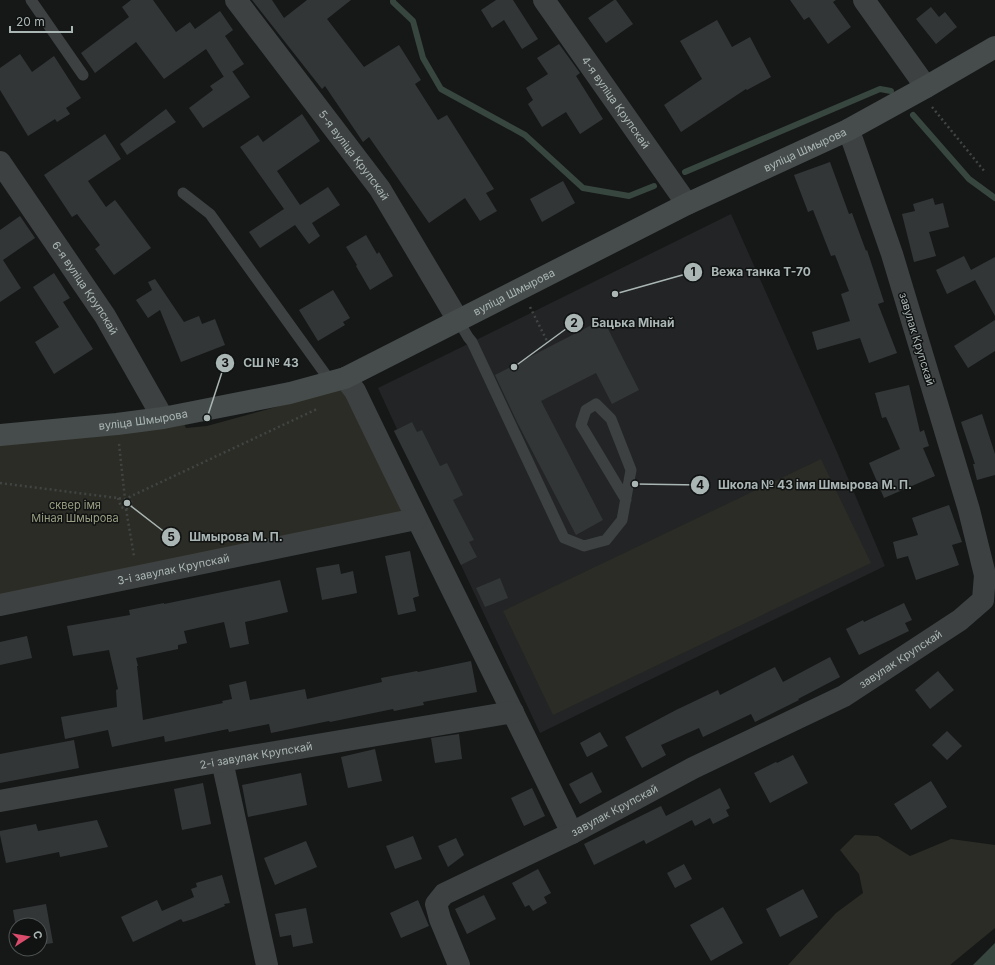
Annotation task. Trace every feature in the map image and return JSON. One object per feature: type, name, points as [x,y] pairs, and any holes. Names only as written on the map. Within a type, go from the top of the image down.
[{"type":"street","name":"5-я вуліца Крупскай","points":[[236,0],[380,189],[458,320]]},
{"type":"street","name":"4-я вуліца Крупскай","points":[[544,0],[688,204]]},
{"type":"street","points":[[864,0],[928,95]]},
{"type":"street","name":"вуліца Шмырова","points":[[0,435],[163,418],[290,393],[338,380],[688,204],[848,130],[928,95],[995,47]]},
{"type":"street","name":"завулак Крупскай","points":[[459,965],[440,919],[436,904],[444,894],[572,833],[693,768],[844,696],[960,620],[989,606],[985,575],[969,510],[892,254],[848,130]]},
{"type":"street","name":"6-я вуліца Крупскай","points":[[0,162],[105,316],[163,418]]},
{"type":"street","points":[[338,380],[355,392],[416,519],[572,833]]},
{"type":"street","name":"3-і завулак Крупскай","points":[[0,605],[416,519]]},
{"type":"street","name":"2-і завулак Крупскай","points":[[0,801],[222,761],[513,712]]},
{"type":"street","points":[[222,761],[266,965]]},
{"type":"lane","points":[[31,0],[83,74]]},
{"type":"lane","points":[[183,193],[210,214],[338,380]]},
{"type":"lane","points":[[458,320],[472,342],[564,538],[584,546],[606,540],[622,520],[626,500],[631,470],[611,419],[596,404],[586,410],[580,426],[626,500]]},
{"type":"path","points":[[928,95],[985,172]]},
{"type":"path","points":[[528,304],[547,341]]},
{"type":"path","points":[[119,439],[125,499]]},
{"type":"path","points":[[126,509],[132,506],[130,497]]},
{"type":"path","points":[[118,498],[121,507],[126,509]]},
{"type":"path","points":[[126,509],[138,576]]},
{"type":"shaded area","points":[[731,214],[837,452],[885,566],[540,733],[461,565],[394,431],[397,429],[378,388]]},
{"type":"shaded area","points":[[995,943],[995,965],[973,965]]},
{"type":"green space","name":"сквер імя Міная Шмырова","points":[[349,387],[404,517],[0,600],[0,444],[184,424],[186,428],[207,426]]},
{"type":"green space","points":[[821,459],[871,563],[553,715],[503,611]]},
{"type":"green space","points":[[855,835],[878,836],[910,856],[951,839],[995,845],[995,928],[950,965],[788,965],[836,913],[863,893],[859,874],[840,850]]},
{"type":"building","points":[[131,0],[153,0],[176,32],[190,22],[195,29],[220,11],[233,30],[225,36],[244,64],[224,77],[206,49],[164,79],[136,42],[95,73],[81,53],[129,17],[122,7]]},
{"type":"building","points":[[252,0],[272,0],[284,18],[307,0],[351,0],[327,19],[364,67],[399,45],[421,80],[415,84],[438,120],[447,115],[494,189],[486,193],[497,211],[480,221],[465,198],[429,223],[369,137],[363,142],[325,86],[322,89]]},
{"type":"building","points":[[496,0],[513,0],[538,39],[522,49],[504,20],[492,28],[481,10]]},
{"type":"building","points":[[616,0],[633,24],[606,43],[588,18]]},
{"type":"building","points":[[790,0],[836,0],[833,2],[851,27],[828,44],[809,17],[804,20]]},
{"type":"building","points":[[931,7],[939,17],[945,12],[957,27],[936,44],[916,19]]},
{"type":"building","points":[[717,20],[732,47],[750,37],[771,77],[747,90],[746,89],[681,132],[664,105],[702,79],[680,41]]},
{"type":"building","points":[[559,44],[580,73],[576,76],[603,119],[580,134],[566,112],[542,127],[528,104],[533,100],[526,88],[548,74],[537,58]]},
{"type":"building","points":[[20,54],[32,72],[54,56],[81,98],[66,108],[70,114],[57,122],[55,119],[28,136],[0,90],[0,68]]},
{"type":"building","points":[[232,71],[250,97],[203,128],[189,108],[213,90],[210,86]]},
{"type":"building","points":[[166,109],[176,122],[127,155],[120,144]]},
{"type":"building","points":[[302,114],[320,141],[277,171],[300,205],[328,187],[340,205],[312,223],[320,236],[309,244],[295,225],[260,248],[249,232],[284,209],[240,147],[258,135],[263,142]]},
{"type":"building","points":[[105,134],[121,159],[88,181],[106,207],[115,200],[151,248],[114,275],[95,249],[100,245],[77,214],[72,217],[44,175]]},
{"type":"building","points":[[830,162],[849,214],[852,213],[866,251],[867,250],[884,302],[878,304],[897,353],[869,363],[860,338],[817,350],[812,332],[850,321],[841,294],[849,291],[835,255],[831,256],[813,210],[808,212],[794,175]]},
{"type":"building","points":[[563,181],[575,203],[542,222],[530,199]]},
{"type":"building","points":[[933,198],[935,205],[943,203],[949,227],[929,232],[936,256],[914,262],[902,214],[915,211],[913,204]]},
{"type":"building","points":[[20,216],[35,238],[3,260],[21,288],[0,302],[0,230]]},
{"type":"building","points":[[366,235],[377,254],[379,252],[393,276],[370,290],[346,247]]},
{"type":"building","points":[[964,256],[971,270],[995,257],[995,316],[975,280],[947,294],[936,270]]},
{"type":"building","points":[[54,273],[70,298],[63,302],[93,349],[54,374],[35,342],[59,327],[33,287]]},
{"type":"building","points":[[155,279],[184,322],[199,316],[202,324],[215,319],[225,345],[181,362],[160,310],[148,318],[136,300],[152,290],[148,282]]},
{"type":"building","points":[[333,290],[350,318],[343,322],[345,325],[318,341],[299,310]]},
{"type":"building","points":[[603,319],[639,390],[612,404],[596,373],[541,401],[603,520],[576,535],[517,422],[495,375]]},
{"type":"building","points":[[995,320],[995,351],[968,368],[954,346]]},
{"type":"building","points":[[909,385],[920,432],[924,430],[929,446],[923,448],[935,476],[884,498],[869,463],[900,449],[886,417],[882,418],[875,393]]},
{"type":"building","points":[[982,414],[995,454],[995,475],[977,480],[973,464],[975,464],[961,422]]},
{"type":"building","points":[[412,422],[417,432],[422,430],[440,466],[447,463],[463,495],[453,500],[474,540],[469,542],[477,557],[461,565],[394,431]]},
{"type":"building","points":[[949,505],[962,542],[952,545],[959,565],[916,580],[908,556],[897,559],[893,542],[918,535],[912,518]]},
{"type":"building","points":[[410,551],[419,596],[413,598],[416,611],[398,615],[385,556]]},
{"type":"building","points":[[339,564],[341,574],[353,571],[357,593],[322,600],[316,568]]},
{"type":"building","points":[[500,578],[508,598],[485,607],[476,588]]},
{"type":"building","points":[[280,580],[288,612],[245,622],[249,644],[230,648],[224,622],[184,631],[187,643],[178,645],[178,649],[136,658],[143,720],[223,703],[222,701],[232,699],[229,685],[246,681],[250,700],[305,689],[307,699],[382,682],[381,678],[471,661],[477,692],[423,702],[424,705],[394,711],[393,709],[271,733],[269,724],[229,732],[228,729],[165,742],[164,736],[112,747],[108,730],[65,739],[61,717],[117,707],[116,690],[118,689],[109,650],[73,656],[67,626],[130,615],[129,610]]},
{"type":"building","points":[[904,603],[912,620],[905,623],[909,631],[859,655],[846,629],[863,620],[864,622]]},
{"type":"building","points":[[27,636],[32,658],[0,665],[0,642]]},
{"type":"building","points":[[830,657],[840,677],[755,722],[751,714],[703,737],[699,728],[661,745],[666,755],[642,768],[625,737],[718,690],[720,695],[775,667],[783,682]]},
{"type":"building","points":[[938,671],[954,690],[930,709],[915,690]]},
{"type":"building","points":[[947,731],[962,746],[947,760],[932,745]]},
{"type":"building","points":[[600,732],[608,746],[587,757],[580,743]]},
{"type":"building","points":[[459,734],[462,759],[435,763],[431,738]]},
{"type":"building","points":[[74,740],[79,768],[0,783],[0,754]]},
{"type":"building","points":[[375,749],[382,781],[348,788],[341,757]]},
{"type":"building","points":[[793,755],[808,783],[770,803],[754,773]]},
{"type":"building","points":[[592,772],[602,792],[580,804],[569,784]]},
{"type":"building","points":[[301,773],[307,805],[248,817],[242,785]]},
{"type":"building","points":[[931,781],[947,807],[911,830],[894,804]]},
{"type":"building","points":[[203,783],[211,824],[182,830],[174,789]]},
{"type":"building","points":[[532,788],[545,816],[524,826],[511,798]]},
{"type":"building","points":[[720,788],[730,808],[726,810],[729,816],[713,824],[710,818],[695,826],[692,820],[646,844],[644,840],[594,865],[584,844],[661,806],[666,816]]},
{"type":"building","points":[[97,820],[108,847],[60,857],[59,852],[6,863],[0,831],[36,824],[38,831]]},
{"type":"building","points":[[413,836],[422,859],[395,869],[386,846]]},
{"type":"building","points":[[456,838],[464,855],[448,867],[438,846]]},
{"type":"building","points":[[306,841],[317,867],[275,885],[264,858]]},
{"type":"building","points":[[684,864],[692,879],[675,888],[667,873]]},
{"type":"building","points":[[538,869],[551,893],[544,897],[547,903],[533,911],[529,905],[525,907],[512,883]]},
{"type":"building","points":[[222,875],[230,903],[224,904],[225,906],[193,919],[183,922],[181,919],[133,942],[121,917],[157,900],[162,911],[194,897],[191,889],[197,887],[196,883]]},
{"type":"building","points":[[803,889],[818,917],[780,937],[766,909]]},
{"type":"building","points":[[484,895],[496,919],[467,934],[455,909]]},
{"type":"building","points":[[418,900],[429,926],[401,938],[390,913]]},
{"type":"building","points":[[46,904],[53,943],[48,944],[48,917],[14,917],[13,910]]},
{"type":"building","points":[[723,907],[743,943],[711,961],[690,925]]},
{"type":"building","points":[[306,908],[313,943],[293,947],[291,935],[280,937],[275,914]]},
{"type":"waterway","points":[[393,0],[393,2],[413,21],[423,58],[441,89],[525,135],[583,188],[629,196],[654,186]]},
{"type":"waterway","points":[[685,172],[880,89],[891,91]]},
{"type":"waterway","points":[[913,115],[969,179],[995,198]]},
{"type":"place","name":"Вежа танка Т-70","points":[[615,294]]},
{"type":"place","name":"Бацька Мінай","points":[[514,367]]},
{"type":"place","name":"СШ № 43","points":[[207,418]]},
{"type":"place","name":"Школа № 43 імя Шмырова М. П.","points":[[635,484]]},
{"type":"place","name":"Шмырова М. П.","points":[[127,503]]}]
